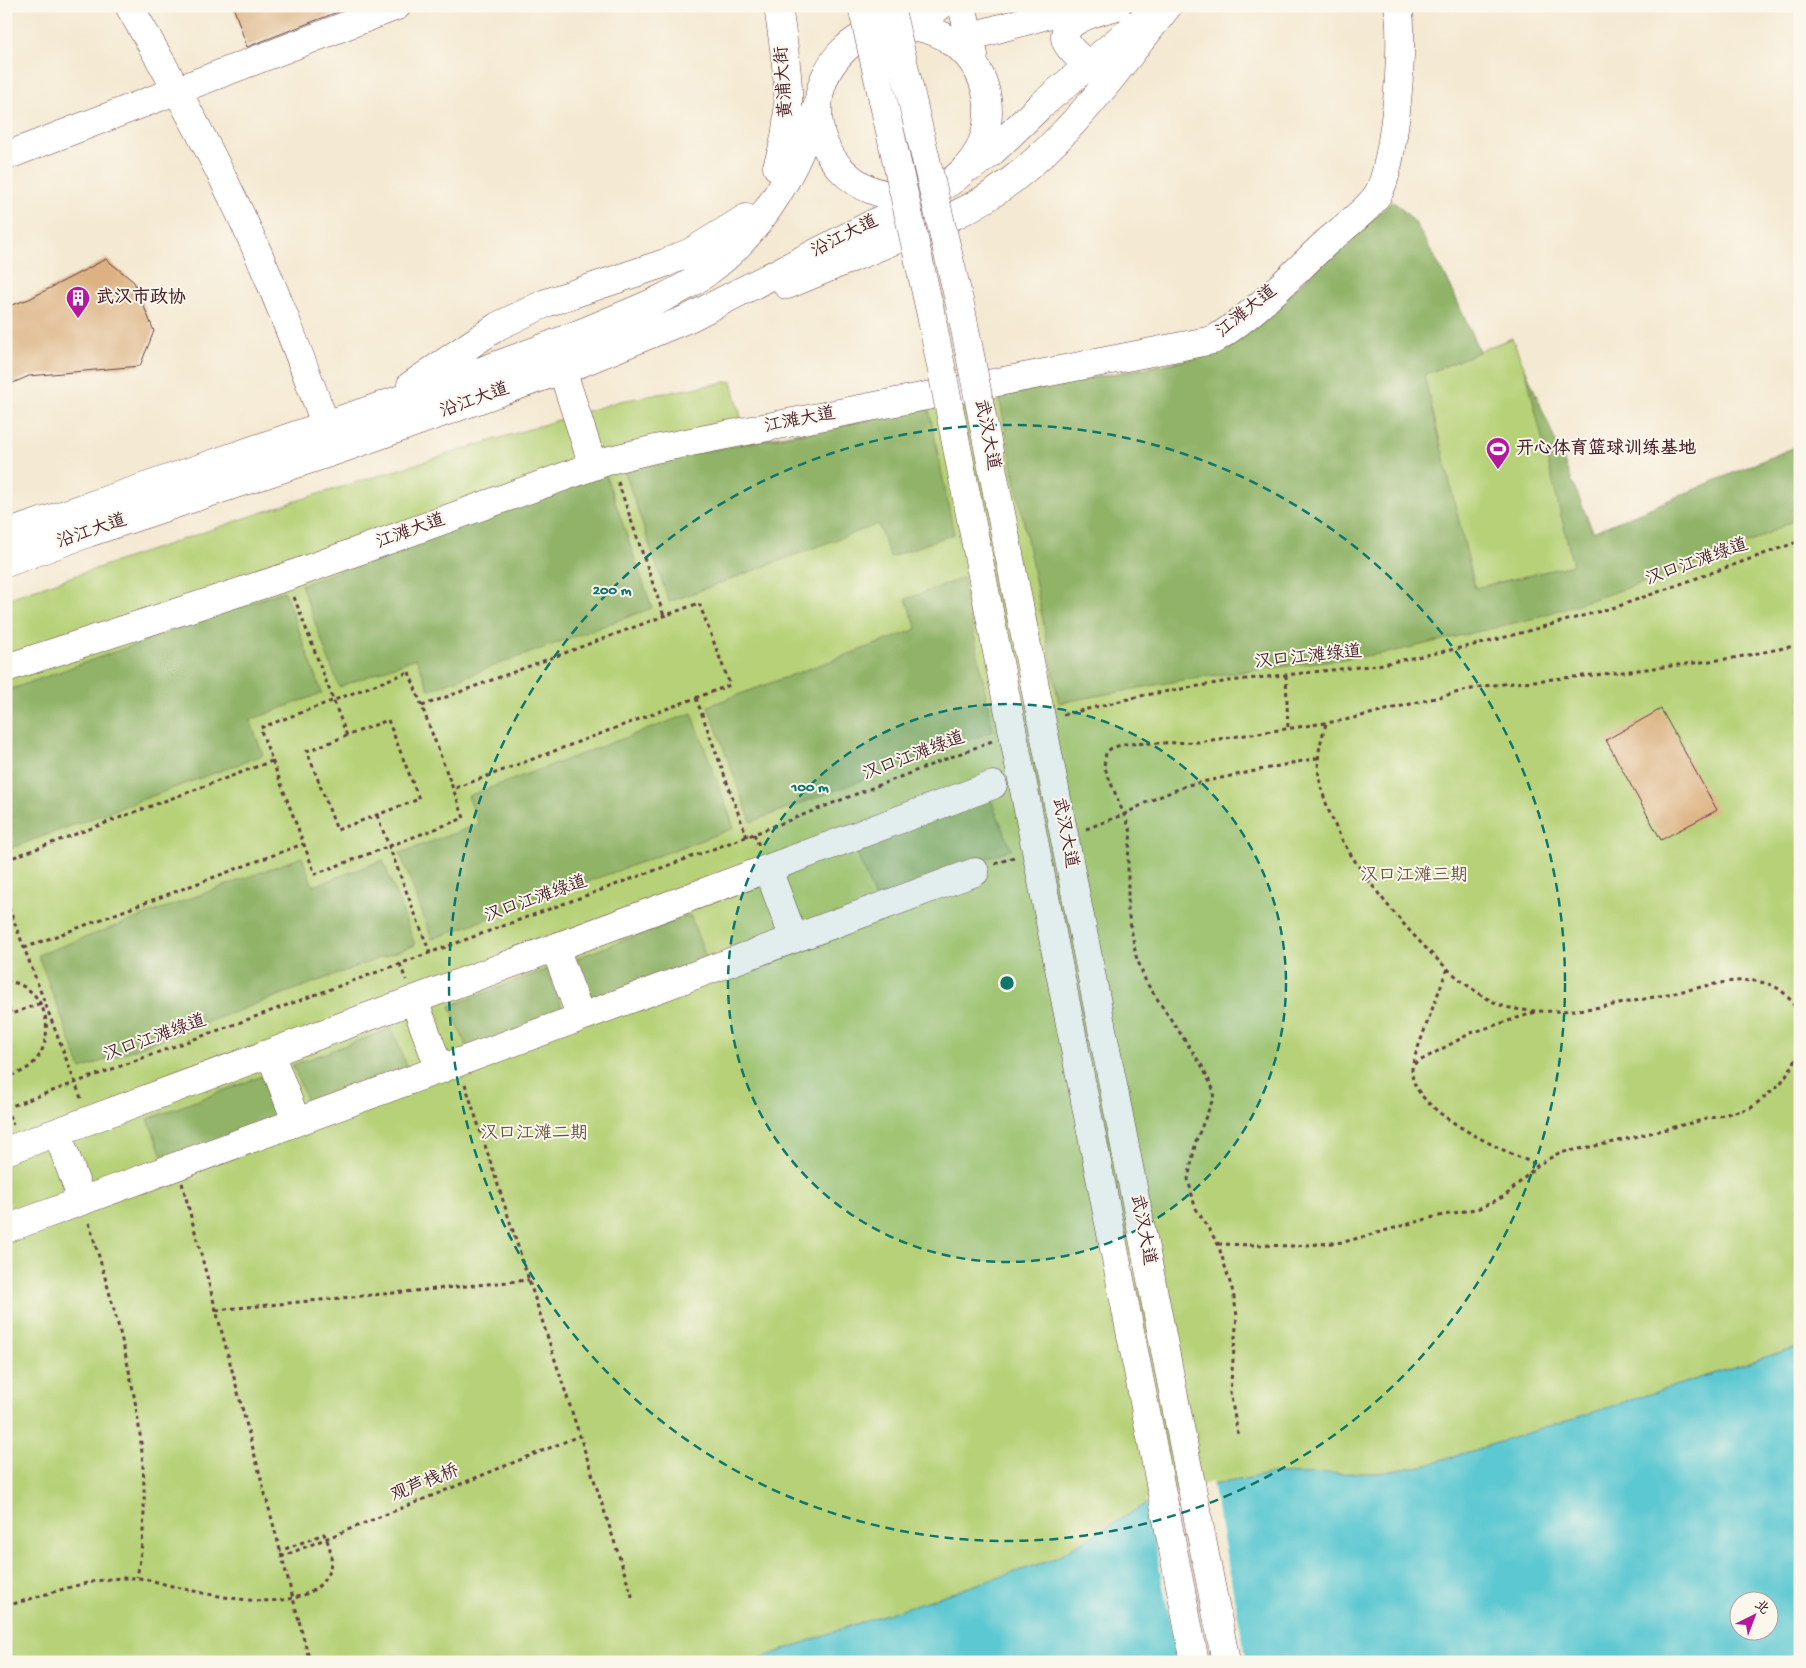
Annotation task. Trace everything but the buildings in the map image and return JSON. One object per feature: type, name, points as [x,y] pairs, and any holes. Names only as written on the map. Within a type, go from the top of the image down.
[{"type":"main road","points":[[129,6],[178,90],[250,235],[290,331],[326,426]]},
{"type":"main road","points":[[6,156],[397,6]]},
{"type":"main road","name":"黄浦大街","points":[[756,212],[774,174],[788,131],[790,105],[778,6]]},
{"type":"main road","name":"武汉大道","points":[[862,6],[931,315],[1196,1662]]},
{"type":"main road","name":"武汉大道","points":[[890,6],[963,319],[1226,1662]]},
{"type":"main road","points":[[910,27],[940,6]]},
{"type":"main road","points":[[962,6],[961,40],[980,76],[988,104],[986,126],[980,148],[963,172]]},
{"type":"main road","points":[[1079,6],[961,40],[910,27],[880,29],[867,34],[848,46],[833,63],[826,76],[818,104],[818,119],[826,147],[843,172],[861,185],[881,194],[911,196],[939,189],[990,154],[1039,107],[1162,6]]},
{"type":"main road","points":[[1088,65],[1068,45],[1066,34],[1073,23],[1082,16],[1117,6]]},
{"type":"main road","points":[[689,318],[790,284],[976,205],[1027,168],[1065,131],[1168,6]]},
{"type":"main road","name":"江滩大道","points":[[6,668],[286,577],[602,463],[655,449],[1213,340],[1226,332],[1377,196],[1383,182],[1391,150],[1401,35],[1398,6]]},
{"type":"main road","name":"沿江大道","points":[[6,534],[326,426],[547,348],[678,290],[705,274],[735,248],[781,191],[796,161],[818,104]]},
{"type":"main road","points":[[381,406],[498,326],[546,303],[691,252],[717,238],[756,212],[781,191]]},
{"type":"main road","name":"沿江大道","points":[[6,563],[88,533],[338,450],[570,367],[689,318],[882,219],[925,194]]},
{"type":"main road","points":[[570,367],[602,463]]},
{"type":"main road","points":[[6,1151],[993,786]]},
{"type":"main road","points":[[768,869],[794,939]]},
{"type":"main road","points":[[6,1229],[975,872]]},
{"type":"main road","points":[[555,948],[582,1017]]},
{"type":"main road","points":[[414,1000],[440,1070]]},
{"type":"main road","points":[[270,1054],[296,1121]]},
{"type":"main road","points":[[57,1132],[82,1200]]},
{"type":"path","points":[[602,463],[664,616]]},
{"type":"path","name":"汉口江滩绿道","points":[[1056,716],[1145,695],[1229,681],[1378,665],[1502,638],[1619,606],[1800,541]]},
{"type":"path","points":[[286,577],[347,736]]},
{"type":"path","points":[[422,706],[698,603],[730,685],[453,789]]},
{"type":"path","points":[[1238,1434],[1230,1392],[1238,1316],[1233,1292],[1218,1244],[1199,1216],[1190,1194],[1188,1179],[1196,1142],[1213,1099],[1214,1091],[1202,1066],[1146,982],[1136,956],[1128,911],[1128,858],[1131,832],[1104,766],[1104,758],[1110,749],[1123,744],[1199,742],[1288,730],[1326,724],[1484,686],[1623,672],[1733,658],[1800,645]]},
{"type":"path","points":[[409,672],[422,706],[464,818],[314,874],[260,728],[409,672]]},
{"type":"path","points":[[1286,676],[1288,730]]},
{"type":"path","points":[[696,698],[747,837]]},
{"type":"path","points":[[388,720],[419,799],[337,830],[307,752],[347,736],[388,720]]},
{"type":"path","points":[[1326,724],[1317,758],[1324,796],[1339,834],[1354,860],[1397,915],[1447,969],[1475,992],[1496,1005],[1537,1011],[1602,1007],[1701,987],[1760,982],[1776,987],[1785,994],[1793,1002],[1800,1019]]},
{"type":"path","name":"汉口江滩绿道","points":[[6,1108],[747,837],[995,740]]},
{"type":"path","points":[[1078,832],[1124,814],[1188,785],[1317,758]]},
{"type":"path","points":[[6,860],[272,761]]},
{"type":"path","points":[[377,815],[430,953]]},
{"type":"path","points":[[24,948],[303,844]]},
{"type":"path","points":[[975,872],[1022,854]]},
{"type":"path","points":[[6,900],[24,948],[48,1023],[45,1046],[32,1065],[22,1071],[6,1076]]},
{"type":"path","points":[[1447,969],[1413,1064],[1413,1084],[1432,1107],[1467,1130],[1538,1165]]},
{"type":"path","points":[[6,981],[22,986],[42,1002],[75,1083]]},
{"type":"path","points":[[6,1002],[11,1014]]},
{"type":"path","points":[[6,1016],[42,1002]]},
{"type":"path","points":[[1413,1064],[1465,1036],[1537,1011]]},
{"type":"path","points":[[1218,1244],[1320,1246],[1344,1242],[1491,1204],[1519,1185],[1538,1165],[1559,1153],[1610,1143],[1752,1108],[1780,1084],[1793,1065],[1800,1050]]},
{"type":"path","points":[[464,1083],[633,1599]]},
{"type":"path","points":[[182,1183],[310,1662]]},
{"type":"path","points":[[82,1200],[118,1322],[138,1419],[146,1504],[143,1547],[137,1577]]},
{"type":"path","points":[[216,1310],[529,1280]]},
{"type":"path","name":"观芦栈桥","points":[[281,1557],[579,1436]]},
{"type":"path","points":[[6,1606],[96,1582],[137,1577],[173,1586],[256,1600],[297,1599],[314,1590],[330,1571],[332,1554],[324,1534],[280,1551]]},
{"type":"green space","name":"汉口江滩二期","points":[[1393,201],[1414,221],[1450,285],[1479,351],[1512,338],[1593,532],[1800,445],[1800,1346],[1428,1465],[1378,1473],[1270,1474],[1182,1491],[1147,1503],[1052,1560],[844,1628],[750,1662],[6,1662],[6,599],[296,501],[620,401],[732,381],[747,442],[1202,357],[1229,347]]},
{"type":"green space","points":[[1393,201],[1414,221],[1450,285],[1479,352],[1424,375],[1475,588],[1573,565],[1525,368],[1593,532],[1800,445],[1800,517],[1755,540],[1661,577],[1531,619],[1387,653],[1193,678],[1059,703],[999,396],[1202,357],[1229,348]]},
{"type":"green space","points":[[929,409],[954,534],[890,557],[878,524],[669,602],[623,467]]},
{"type":"green space","points":[[605,473],[652,608],[429,690],[416,658],[339,687],[301,585]]},
{"type":"green space","points":[[963,578],[993,731],[751,822],[708,706],[917,629],[906,599]]},
{"type":"green space","points":[[284,591],[322,693],[250,720],[263,755],[6,850],[6,691]]},
{"type":"green space","points":[[692,713],[734,828],[432,939],[400,853],[479,824],[468,796]]},
{"type":"green space","points":[[990,797],[1011,849],[876,901],[855,849]]},
{"type":"green space","points":[[302,857],[313,886],[383,860],[415,945],[81,1069],[38,955]]},
{"type":"green space","points":[[690,915],[708,963],[595,1005],[577,958]]},
{"type":"green space","points":[[547,969],[565,1016],[469,1053],[450,1006]]},
{"type":"green space","points":[[392,1028],[410,1075],[311,1112],[293,1065]]},
{"type":"green space","points":[[262,1076],[280,1124],[166,1166],[148,1119]]},
{"type":"water","points":[[1800,1346],[1800,1662],[750,1662],[844,1628],[1052,1560],[1147,1503],[1182,1491],[1270,1474],[1378,1473],[1428,1465]]},
{"type":"pier","points":[[1212,1482],[1247,1662],[1178,1662],[1146,1500]]},
{"type":"place","name":"武汉市政协","points":[[78,319]]},
{"type":"place","name":"开心体育篮球训练基地","points":[[1498,470]]},
{"type":"park label","name":"汉口江滩三期","points":[[1414,876]]}]
